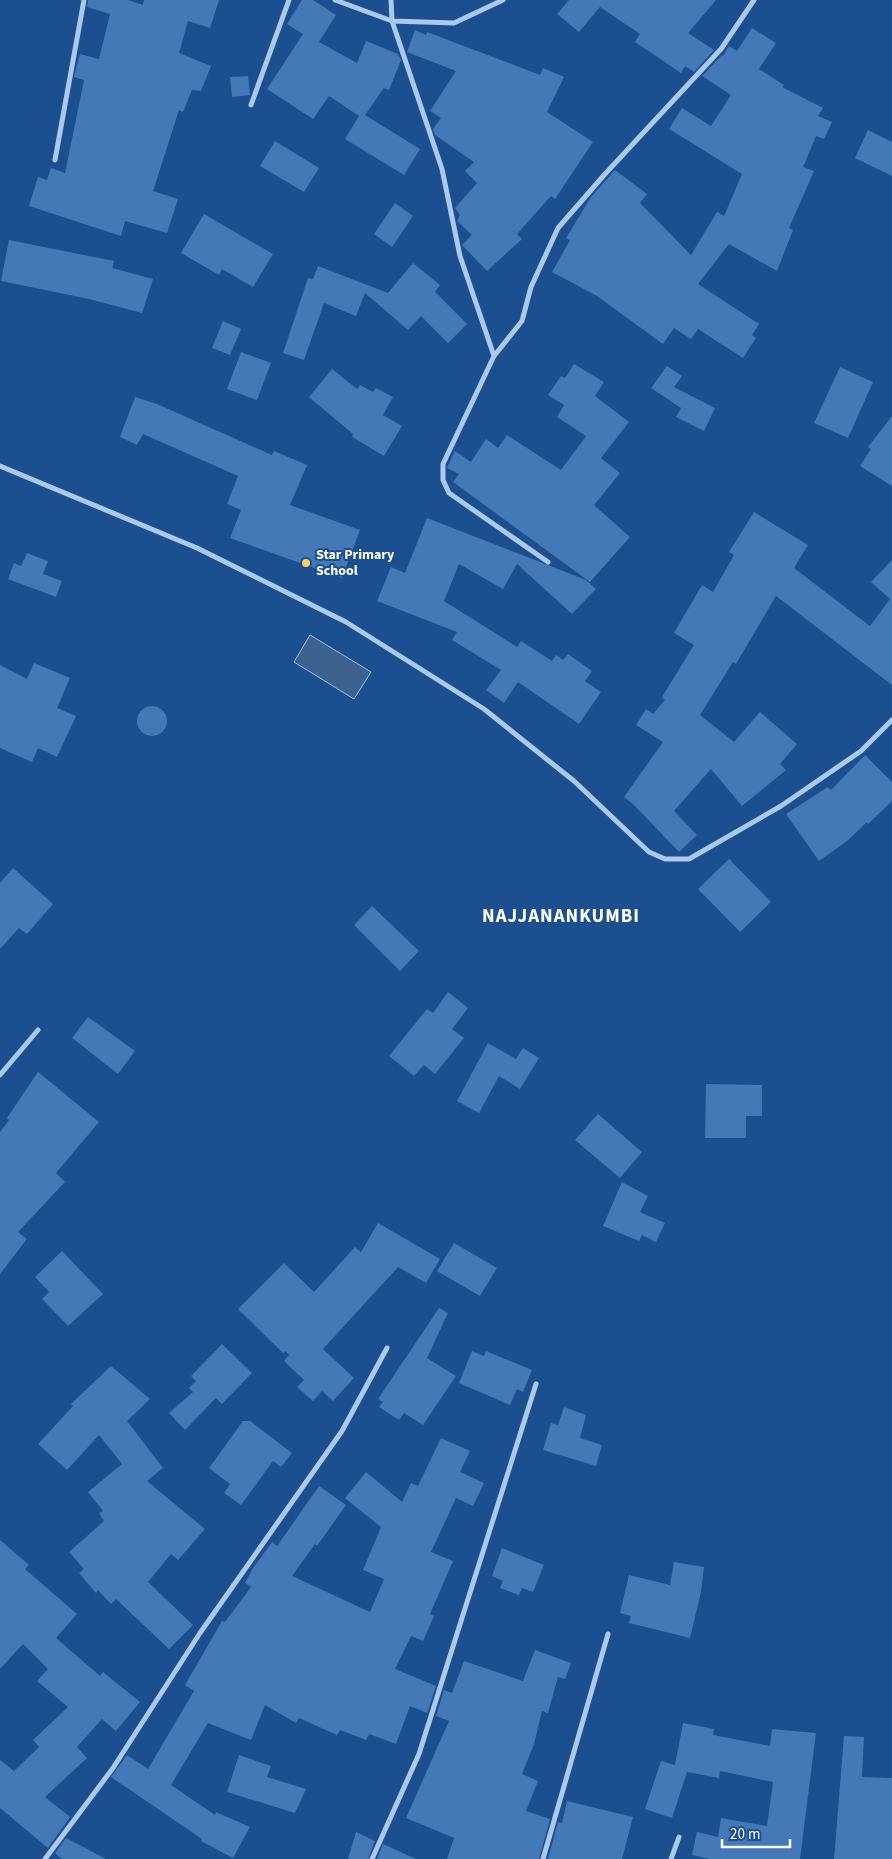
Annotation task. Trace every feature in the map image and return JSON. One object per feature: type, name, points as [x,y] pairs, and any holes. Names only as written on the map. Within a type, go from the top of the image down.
[{"type":"street","points":[[55,160],[84,0]]},
{"type":"street","points":[[251,105],[290,0]]},
{"type":"street","points":[[335,0],[392,21],[454,22],[504,0]]},
{"type":"street","points":[[391,0],[392,21],[442,168],[460,256],[494,356]]},
{"type":"street","points":[[548,562],[449,493],[444,487],[443,464],[494,356],[522,321],[531,287],[558,228],[721,49],[754,0]]},
{"type":"street","points":[[0,466],[197,548],[346,622],[484,709],[574,781],[649,852],[665,859],[689,859],[781,806],[861,751],[892,720]]},
{"type":"street","points":[[0,1075],[38,1030]]},
{"type":"street","points":[[44,1859],[114,1768],[200,1633],[342,1430],[387,1348]]},
{"type":"street","points":[[372,1859],[419,1754],[536,1384]]},
{"type":"street","points":[[543,1859],[608,1634]]},
{"type":"street","points":[[671,1859],[679,1837]]},
{"type":"water","points":[[310,635],[371,672],[354,699],[294,662]]},
{"type":"building","points":[[88,0],[128,0],[143,5],[144,0],[219,0],[210,28],[188,21],[179,53],[211,66],[201,91],[192,90],[183,112],[179,110],[153,191],[178,199],[167,233],[125,221],[121,236],[29,206],[38,177],[47,180],[51,168],[65,173],[84,80],[74,77],[80,54],[99,59],[110,14],[87,7]]},
{"type":"building","points":[[302,0],[313,0],[336,15],[319,42],[357,63],[366,41],[398,54],[401,60],[389,90],[384,88],[365,115],[420,149],[404,175],[345,139],[359,116],[329,96],[313,119],[267,89],[303,34],[287,24]]},
{"type":"building","points":[[569,0],[716,0],[688,33],[714,50],[694,72],[685,66],[681,73],[635,42],[640,34],[600,7],[579,32],[557,14]]},
{"type":"building","points":[[752,28],[776,43],[759,69],[784,85],[782,87],[823,108],[818,116],[832,122],[824,139],[816,136],[803,167],[814,171],[789,228],[793,230],[777,271],[729,244],[698,284],[759,324],[752,335],[756,338],[743,358],[698,329],[691,339],[674,328],[663,344],[597,296],[552,272],[570,240],[566,238],[591,197],[615,170],[647,194],[640,203],[691,255],[717,212],[724,216],[742,174],[669,129],[682,108],[711,126],[731,95],[702,76],[723,56],[729,46],[737,51]]},
{"type":"building","points":[[415,30],[426,35],[427,32],[540,75],[543,68],[564,77],[547,112],[593,142],[555,199],[551,196],[517,234],[522,239],[487,271],[462,245],[472,235],[457,221],[460,215],[455,208],[477,183],[465,171],[474,162],[435,135],[433,129],[441,118],[430,111],[456,71],[407,52]]},
{"type":"building","points":[[248,76],[250,95],[232,97],[230,77]]},
{"type":"building","points":[[868,130],[892,142],[892,176],[855,158]]},
{"type":"building","points":[[275,141],[319,168],[304,192],[260,166]]},
{"type":"building","points":[[395,203],[413,216],[392,247],[374,234]]},
{"type":"building","points":[[204,214],[273,254],[253,287],[222,269],[219,275],[181,253]]},
{"type":"building","points":[[9,240],[114,261],[112,268],[153,279],[142,313],[89,299],[1,281]]},
{"type":"building","points":[[413,263],[440,285],[435,292],[467,324],[448,343],[421,316],[408,330],[365,293],[356,316],[324,303],[304,360],[283,353],[308,278],[313,279],[318,266],[388,293]]},
{"type":"building","points":[[223,321],[241,329],[230,355],[212,348]]},
{"type":"building","points":[[241,352],[271,363],[257,400],[227,389]]},
{"type":"building","points":[[574,364],[604,382],[595,396],[629,422],[601,458],[620,473],[594,505],[630,537],[590,582],[453,482],[459,474],[447,468],[455,451],[471,462],[486,439],[498,448],[507,435],[561,470],[586,436],[557,417],[564,405],[548,395],[561,376],[565,378]]},
{"type":"building","points":[[667,366],[682,376],[674,387],[715,408],[704,431],[676,417],[681,408],[651,388]]},
{"type":"building","points":[[840,367],[873,382],[848,438],[814,423]]},
{"type":"building","points":[[332,369],[357,389],[360,385],[373,392],[376,388],[393,397],[383,415],[402,426],[384,456],[352,437],[353,434],[309,397]]},
{"type":"building","points":[[135,397],[157,404],[272,455],[274,451],[307,465],[290,505],[360,530],[342,578],[230,538],[241,510],[227,504],[238,476],[143,434],[137,445],[120,437]]},
{"type":"building","points":[[892,416],[892,486],[860,466],[871,449],[868,447]]},
{"type":"building","points":[[754,512],[808,545],[794,568],[870,626],[890,599],[871,582],[892,560],[892,685],[776,596],[736,664],[733,662],[700,715],[734,742],[760,712],[797,744],[780,764],[786,770],[742,806],[711,769],[674,811],[697,835],[679,852],[624,797],[663,742],[636,725],[646,709],[653,714],[665,700],[662,697],[694,645],[674,633],[702,585],[713,592],[734,555],[729,552]]},
{"type":"building","points":[[427,518],[586,580],[596,589],[572,614],[517,564],[503,589],[459,564],[444,601],[517,647],[521,641],[552,661],[556,655],[563,660],[568,654],[592,671],[585,681],[601,692],[579,724],[518,682],[504,703],[486,690],[501,670],[452,640],[457,632],[377,601],[391,567],[405,573]]},
{"type":"building","points":[[27,553],[48,561],[43,574],[62,581],[56,597],[8,579],[14,563],[21,566]]},
{"type":"building","points":[[34,663],[70,678],[57,708],[76,716],[57,757],[38,748],[32,762],[0,748],[0,665],[27,679]]},
{"type":"building","points":[[152,706],[163,710],[167,721],[163,732],[152,736],[141,732],[137,721],[141,710]]},
{"type":"building","points":[[865,755],[892,782],[892,801],[868,824],[867,822],[847,841],[819,861],[786,814],[828,787],[831,790]]},
{"type":"building","points":[[729,859],[771,902],[740,932],[698,889]]},
{"type":"building","points":[[13,868],[53,904],[27,934],[19,928],[0,949],[0,883]]},
{"type":"building","points":[[372,906],[419,951],[400,971],[354,925]]},
{"type":"building","points":[[448,992],[468,1008],[452,1029],[464,1038],[435,1074],[424,1065],[414,1076],[389,1056],[427,1009],[433,1013]]},
{"type":"building","points":[[88,1017],[135,1051],[118,1074],[72,1038]]},
{"type":"building","points":[[488,1043],[516,1059],[523,1048],[539,1058],[520,1089],[499,1076],[479,1113],[457,1101]]},
{"type":"building","points":[[38,1072],[99,1122],[56,1173],[65,1182],[18,1232],[27,1239],[0,1274],[0,1132],[9,1120],[7,1118]]},
{"type":"building","points":[[706,1084],[762,1085],[762,1116],[746,1116],[746,1138],[705,1138]]},
{"type":"building","points":[[598,1114],[642,1152],[620,1178],[575,1140]]},
{"type":"building","points":[[622,1182],[648,1196],[640,1212],[665,1223],[656,1242],[642,1235],[639,1241],[603,1226]]},
{"type":"building","points":[[378,1223],[440,1259],[426,1283],[398,1267],[323,1349],[354,1378],[333,1401],[322,1391],[313,1401],[297,1387],[304,1380],[284,1361],[289,1355],[285,1351],[283,1353],[238,1309],[284,1263],[314,1292],[355,1247],[361,1252]]},
{"type":"building","points":[[454,1243],[497,1268],[480,1296],[437,1271]]},
{"type":"building","points":[[62,1251],[103,1294],[68,1326],[42,1299],[49,1292],[35,1277]]},
{"type":"building","points":[[439,1308],[448,1313],[427,1358],[456,1376],[423,1425],[404,1413],[399,1420],[379,1407],[383,1402],[378,1399]]},
{"type":"building","points":[[222,1344],[252,1373],[222,1404],[216,1398],[185,1430],[169,1413],[193,1392],[189,1388],[196,1381],[191,1376]]},
{"type":"building","points":[[472,1351],[484,1356],[486,1351],[532,1370],[523,1392],[517,1389],[510,1405],[459,1383]]},
{"type":"building","points":[[111,1366],[150,1399],[127,1421],[163,1468],[147,1481],[205,1529],[178,1560],[171,1554],[148,1582],[193,1625],[169,1649],[116,1599],[111,1604],[98,1590],[96,1593],[79,1573],[84,1569],[69,1552],[104,1521],[99,1513],[103,1511],[88,1492],[122,1464],[99,1435],[67,1470],[38,1444],[73,1406],[71,1404]]},
{"type":"building","points":[[564,1407],[586,1415],[580,1438],[602,1445],[596,1466],[543,1450],[551,1423],[558,1425]]},
{"type":"building","points":[[243,1421],[250,1421],[292,1453],[281,1467],[273,1461],[241,1505],[224,1493],[230,1484],[209,1468]]},
{"type":"building","points":[[441,1438],[470,1451],[460,1472],[484,1483],[473,1506],[456,1498],[431,1552],[453,1561],[430,1614],[434,1616],[423,1641],[411,1636],[395,1669],[436,1686],[427,1713],[410,1706],[396,1744],[369,1734],[366,1740],[340,1730],[337,1735],[299,1718],[296,1723],[265,1705],[251,1740],[208,1723],[171,1785],[215,1815],[216,1812],[250,1827],[233,1858],[201,1841],[202,1839],[111,1777],[127,1755],[148,1769],[194,1691],[185,1685],[222,1621],[225,1622],[251,1587],[245,1583],[253,1568],[272,1542],[277,1546],[319,1486],[346,1505],[317,1546],[315,1544],[292,1576],[370,1612],[384,1579],[363,1570],[381,1527],[345,1498],[366,1472],[402,1502],[411,1483],[418,1486]]},
{"type":"building","points":[[0,1540],[29,1565],[25,1569],[77,1614],[56,1638],[100,1676],[103,1672],[140,1702],[116,1731],[102,1719],[77,1747],[87,1758],[45,1797],[70,1817],[48,1848],[0,1808],[0,1760],[14,1771],[39,1747],[33,1740],[68,1707],[37,1681],[48,1669],[23,1644],[0,1669]]},
{"type":"building","points":[[502,1548],[544,1565],[533,1592],[522,1588],[519,1595],[500,1588],[503,1581],[492,1576]]},
{"type":"building","points":[[674,1562],[704,1567],[701,1592],[690,1638],[629,1623],[631,1616],[620,1613],[629,1575],[670,1585]]},
{"type":"building","points":[[535,1650],[571,1663],[565,1679],[558,1677],[548,1713],[542,1711],[534,1744],[522,1774],[538,1781],[526,1811],[550,1819],[539,1859],[447,1859],[454,1838],[406,1818],[449,1721],[436,1716],[444,1690],[452,1693],[464,1661],[523,1681]]},
{"type":"building","points":[[683,1723],[714,1729],[713,1735],[770,1746],[772,1729],[816,1733],[800,1859],[710,1859],[692,1855],[697,1832],[718,1837],[721,1818],[767,1826],[773,1782],[720,1771],[719,1778],[687,1772],[672,1818],[645,1809],[661,1761],[675,1765]]},
{"type":"building","points":[[844,1736],[864,1737],[862,1777],[892,1778],[892,1859],[834,1859]]},
{"type":"building","points":[[239,1755],[271,1766],[267,1777],[306,1789],[295,1813],[227,1792]]},
{"type":"building","points":[[567,1801],[633,1817],[622,1859],[548,1859],[558,1822],[562,1823]]},
{"type":"building","points":[[356,1832],[375,1841],[368,1859],[348,1859]]},
{"type":"building","points":[[66,1838],[106,1859],[62,1859],[55,1853]]},
{"type":"building","points":[[383,1844],[416,1859],[377,1859]]},
{"type":"place","name":"Star Primary School","points":[[306,563]]},
{"type":"district","name":"NAJJANANKUMBI","points":[[561,916]]}]
